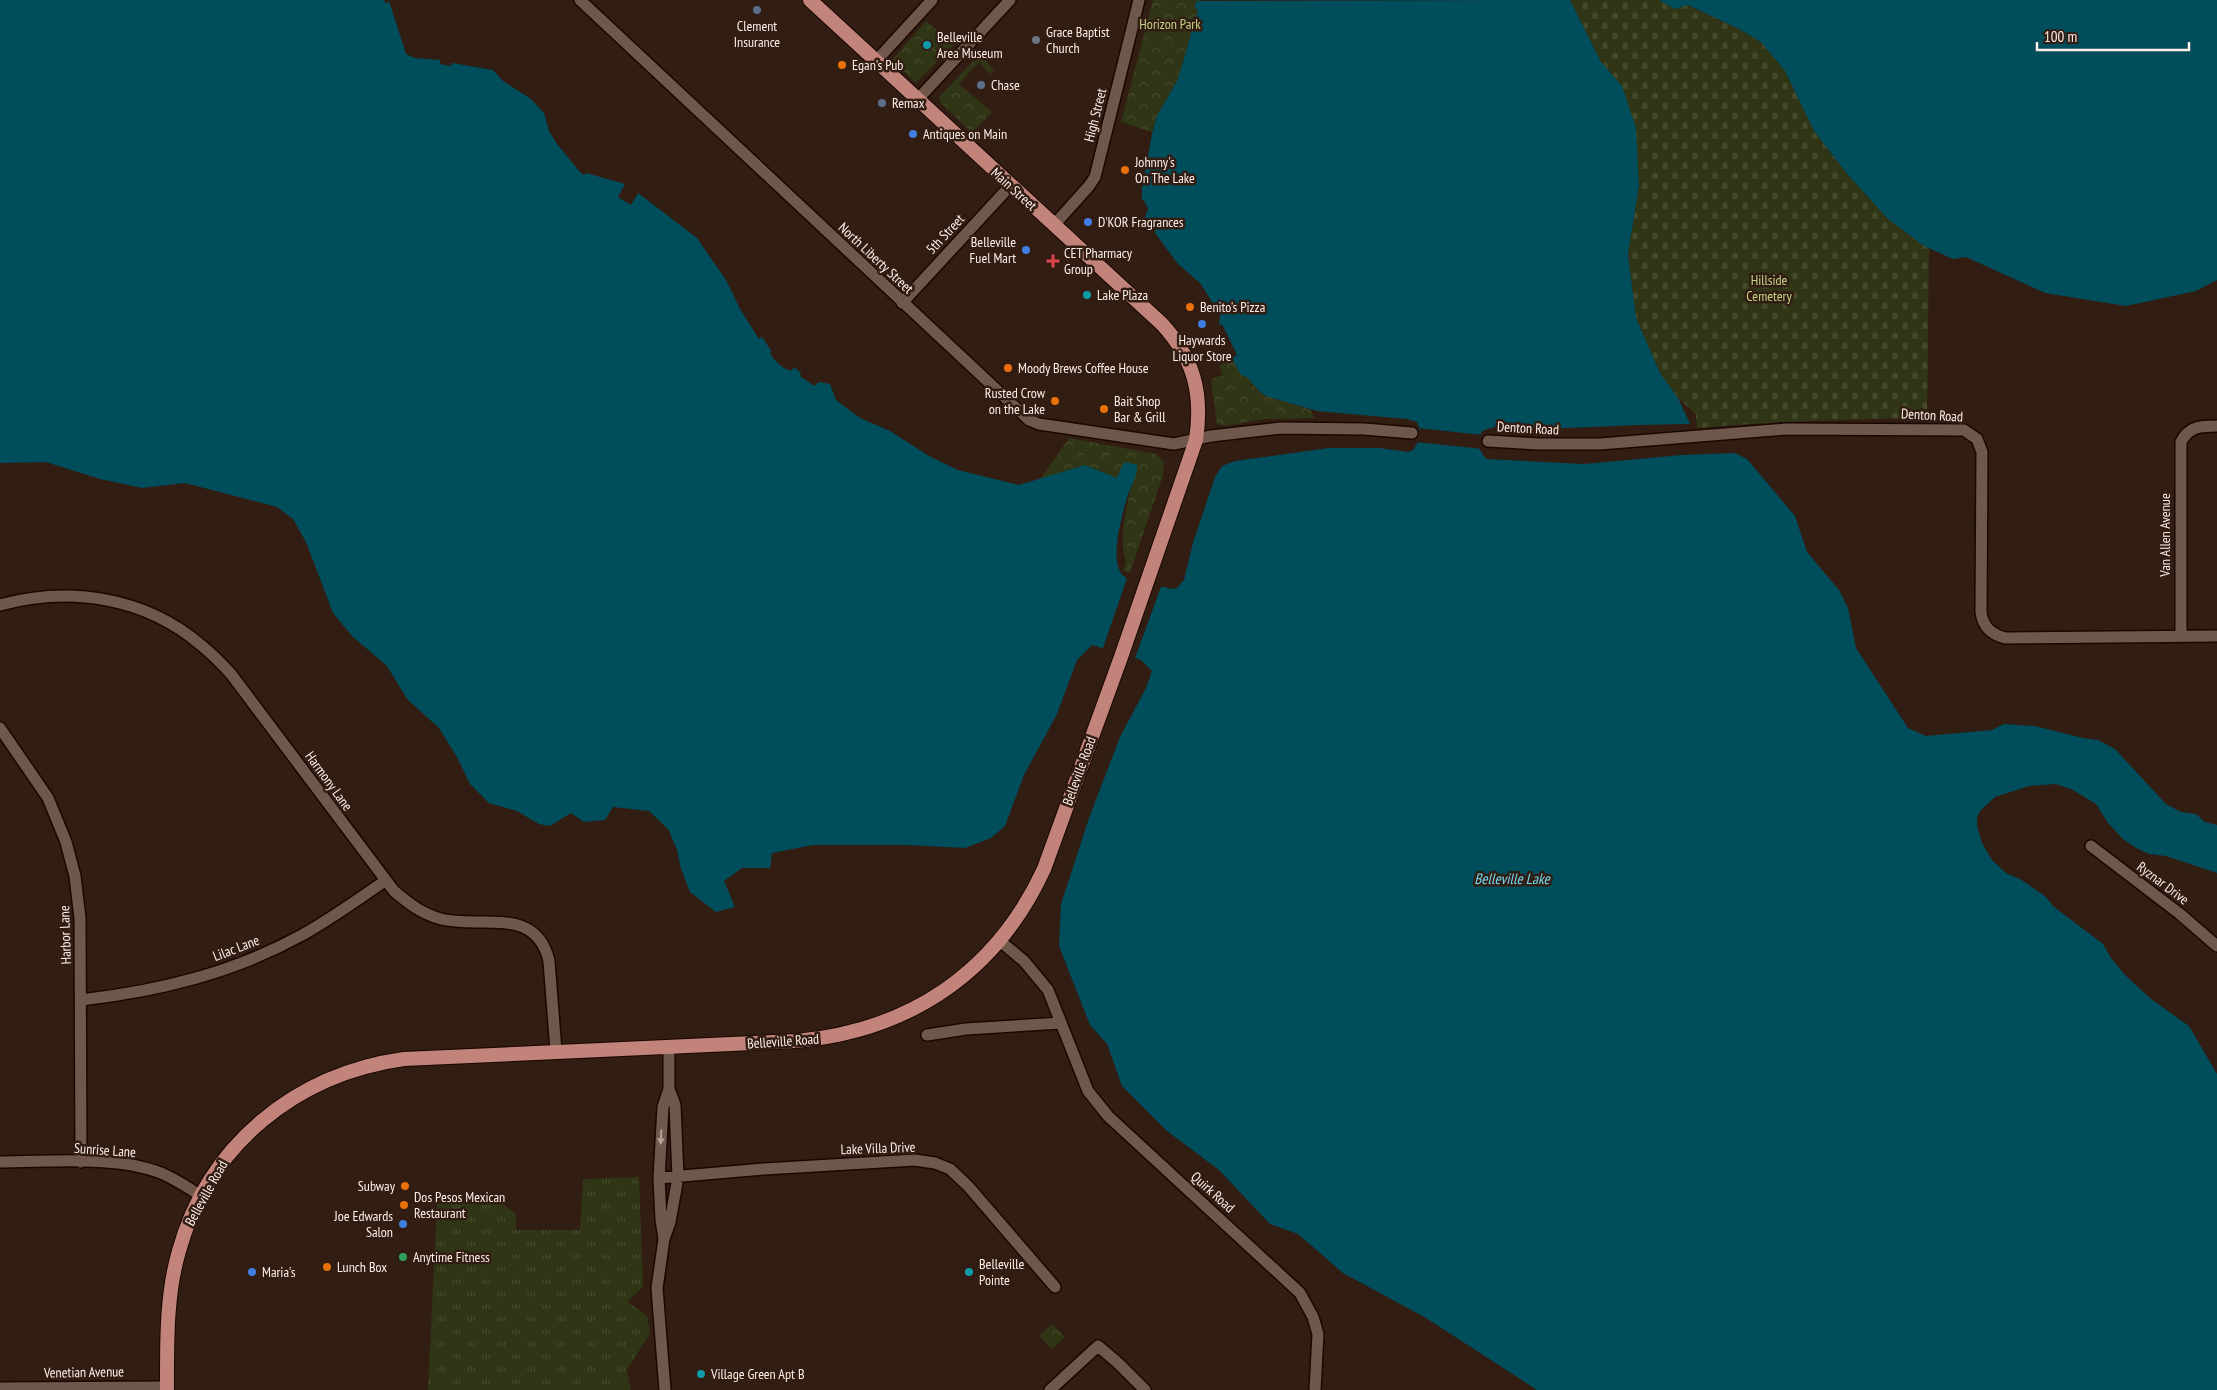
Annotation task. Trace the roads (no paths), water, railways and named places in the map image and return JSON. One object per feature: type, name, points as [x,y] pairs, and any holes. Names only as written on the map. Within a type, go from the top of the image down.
[{"type":"main road","name":"Main Street","points":[[810,0],[1170,332],[1189,363],[1197,392]]},
{"type":"main road","name":"Belleville Road","points":[[168,1388],[169,1310],[174,1274],[185,1231],[201,1196],[226,1158],[256,1124],[292,1098],[333,1077],[370,1065],[404,1059],[819,1039],[871,1027],[899,1016],[945,990],[981,960],[1000,941],[1026,905],[1044,869],[1121,657],[1146,579],[1196,440],[1200,411],[1197,392]]},
{"type":"street","name":"North Liberty Street","points":[[580,0],[1029,420],[1039,424],[1174,444],[1196,440]]},
{"type":"street","points":[[876,61],[932,0]]},
{"type":"street","points":[[918,99],[1010,0]]},
{"type":"street","name":"High Street","points":[[1054,224],[1089,186],[1094,177],[1139,0]]},
{"type":"street","name":"5th Street","points":[[902,303],[1011,185]]},
{"type":"street","name":"Van Allen Avenue","points":[[2181,635],[2180,448],[2184,434],[2197,427],[2217,426]]},
{"type":"street","points":[[1196,440],[1281,428],[1364,429],[1412,433]]},
{"type":"street","name":"Denton Road","points":[[1488,441],[1539,444],[1600,444],[1786,429],[1964,430],[1977,439],[1982,452],[1981,612],[1984,624],[1988,630],[1996,636],[2005,638],[2217,636]]},
{"type":"street","name":"Harmony Lane","points":[[0,605],[50,596],[95,597],[138,608],[166,621],[184,632],[212,654],[232,674],[385,881],[406,902],[432,916],[456,921],[507,922],[525,928],[536,936],[544,948],[549,961],[556,1051]]},
{"type":"street","name":"Harbor Lane","points":[[0,728],[48,798],[69,850],[79,898],[82,1162]]},
{"type":"street","name":"Ryznar Drive","points":[[2091,846],[2180,914],[2217,946]]},
{"type":"street","name":"Lilac Lane","points":[[81,1000],[161,989],[243,963],[303,934],[385,881]]},
{"type":"street","name":"Quirk Road","points":[[1000,941],[1024,961],[1048,990],[1088,1091],[1108,1116],[1282,1274],[1308,1304],[1318,1334],[1315,1390]]},
{"type":"street","points":[[927,1035],[966,1029],[1062,1023]]},
{"type":"street","points":[[665,1390],[657,1288],[664,1239],[670,1222],[678,1177],[675,1105],[670,1089],[669,1046]]},
{"type":"street","points":[[664,1239],[661,1220],[660,1178],[663,1108],[670,1089]]},
{"type":"street","name":"Lake Villa Drive","points":[[660,1178],[764,1169],[915,1160],[935,1163],[950,1169],[968,1186],[1055,1287]]},
{"type":"street","name":"Sunrise Lane","points":[[0,1162],[117,1163],[146,1169],[172,1179],[201,1196]]},
{"type":"street","points":[[1050,1390],[1098,1346],[1118,1362],[1145,1390]]},
{"type":"street","name":"Venetian Avenue","points":[[0,1388],[168,1388]]},
{"type":"water","name":"Belleville Lake","points":[[0,0],[384,0],[386,4],[389,1],[406,54],[415,58],[440,60],[440,64],[451,66],[452,63],[493,70],[503,81],[531,99],[544,113],[549,131],[557,144],[580,172],[584,175],[586,173],[625,184],[618,197],[631,205],[638,193],[697,238],[726,280],[740,309],[759,339],[762,337],[772,352],[770,353],[776,362],[791,371],[794,367],[801,373],[800,376],[814,386],[819,382],[830,384],[836,400],[860,418],[890,431],[929,456],[958,470],[1019,485],[1085,465],[1117,478],[1124,462],[1137,465],[1119,529],[1116,553],[1117,564],[1121,573],[1127,578],[1172,589],[1177,588],[1184,580],[1193,543],[1215,477],[1222,466],[1235,461],[1329,448],[1379,448],[1408,452],[1413,450],[1417,444],[1419,427],[1417,422],[1407,419],[1317,411],[1266,396],[1260,392],[1247,377],[1241,375],[1232,358],[1237,355],[1222,324],[1219,325],[1220,315],[1213,308],[1214,305],[1200,283],[1178,264],[1155,233],[1157,221],[1148,221],[1145,217],[1148,209],[1144,200],[1142,200],[1142,188],[1152,134],[1157,116],[1178,79],[1198,10],[1195,8],[1196,1],[1570,0],[1601,62],[1622,86],[1636,128],[1639,186],[1628,254],[1636,318],[1660,373],[1678,398],[1690,424],[1533,429],[1494,427],[1481,432],[1480,450],[1486,459],[1584,464],[1682,455],[1735,453],[1747,459],[1795,516],[1807,552],[1839,590],[1848,608],[1856,648],[1908,728],[1926,736],[1992,730],[2004,724],[2035,726],[2098,740],[2115,749],[2166,804],[2181,812],[2196,814],[2205,822],[2217,825],[2217,873],[2166,856],[2149,854],[2136,848],[2123,839],[2108,823],[2096,804],[2073,790],[2056,784],[2029,786],[1995,797],[1980,811],[1977,818],[1977,826],[1982,843],[1992,860],[2006,873],[2020,879],[2045,896],[2053,906],[2103,944],[2111,958],[2125,975],[2151,999],[2189,1026],[2217,1074],[2217,1390],[1537,1390],[1426,1318],[1343,1273],[1298,1234],[1270,1224],[1219,1170],[1167,1131],[1122,1086],[1107,1044],[1090,1025],[1059,946],[1061,904],[1089,818],[1120,737],[1146,688],[1152,671],[1141,660],[1092,645],[1077,660],[1057,714],[1024,775],[1005,826],[991,838],[965,848],[906,845],[813,845],[772,853],[770,868],[742,868],[724,881],[735,907],[716,912],[690,892],[681,869],[677,850],[668,829],[649,811],[613,807],[605,820],[584,822],[571,813],[550,826],[539,824],[517,811],[489,803],[470,784],[457,757],[439,728],[407,699],[387,666],[352,636],[333,613],[306,542],[293,519],[277,507],[185,483],[142,488],[100,479],[46,462],[0,463]]},
{"type":"water","points":[[1659,0],[2217,0],[2217,280],[2196,291],[2126,306],[2045,293],[1966,257],[1953,259],[1924,246],[1888,219],[1848,175],[1814,131],[1785,71],[1761,42],[1739,29],[1688,5],[1675,9]]},
{"type":"place","name":"Clement Insurance","points":[[757,10]]},
{"type":"place","name":"Grace Baptist Church","points":[[1036,40]]},
{"type":"place","name":"Belleville Area Museum","points":[[927,45]]},
{"type":"place","name":"Egan's Pub","points":[[842,65]]},
{"type":"place","name":"Chase","points":[[981,85]]},
{"type":"place","name":"Remax","points":[[882,103]]},
{"type":"place","name":"Antiques on Main","points":[[913,134]]},
{"type":"place","name":"Johnny's On The Lake","points":[[1125,170]]},
{"type":"place","name":"D'KOR Fragrances","points":[[1088,222]]},
{"type":"place","name":"Belleville Fuel Mart","points":[[1026,250]]},
{"type":"place","name":"CET Pharmacy Group","points":[[1053,261]]},
{"type":"place","name":"Lake Plaza","points":[[1087,295]]},
{"type":"place","name":"Benito's Pizza","points":[[1190,307]]},
{"type":"place","name":"Haywards Liquor Store","points":[[1202,324]]},
{"type":"place","name":"Moody Brews Coffee House","points":[[1008,368]]},
{"type":"place","name":"Rusted Crow on the Lake","points":[[1055,401]]},
{"type":"place","name":"Bait Shop Bar & Grill","points":[[1104,409]]},
{"type":"place","name":"Subway","points":[[405,1186]]},
{"type":"place","name":"Dos Pesos Mexican Restaurant","points":[[404,1205]]},
{"type":"place","name":"Joe Edwards Salon","points":[[403,1224]]},
{"type":"place","name":"Anytime Fitness","points":[[403,1257]]},
{"type":"place","name":"Lunch Box","points":[[327,1267]]},
{"type":"place","name":"Maria's","points":[[252,1272]]},
{"type":"place","name":"Belleville Pointe","points":[[969,1272]]},
{"type":"place","name":"Village Green Apt B","points":[[701,1374]]},
{"type":"park label","name":"Horizon Park","points":[[1170,24]]},
{"type":"park label","name":"Hillside Cemetery","points":[[1769,288]]}]
